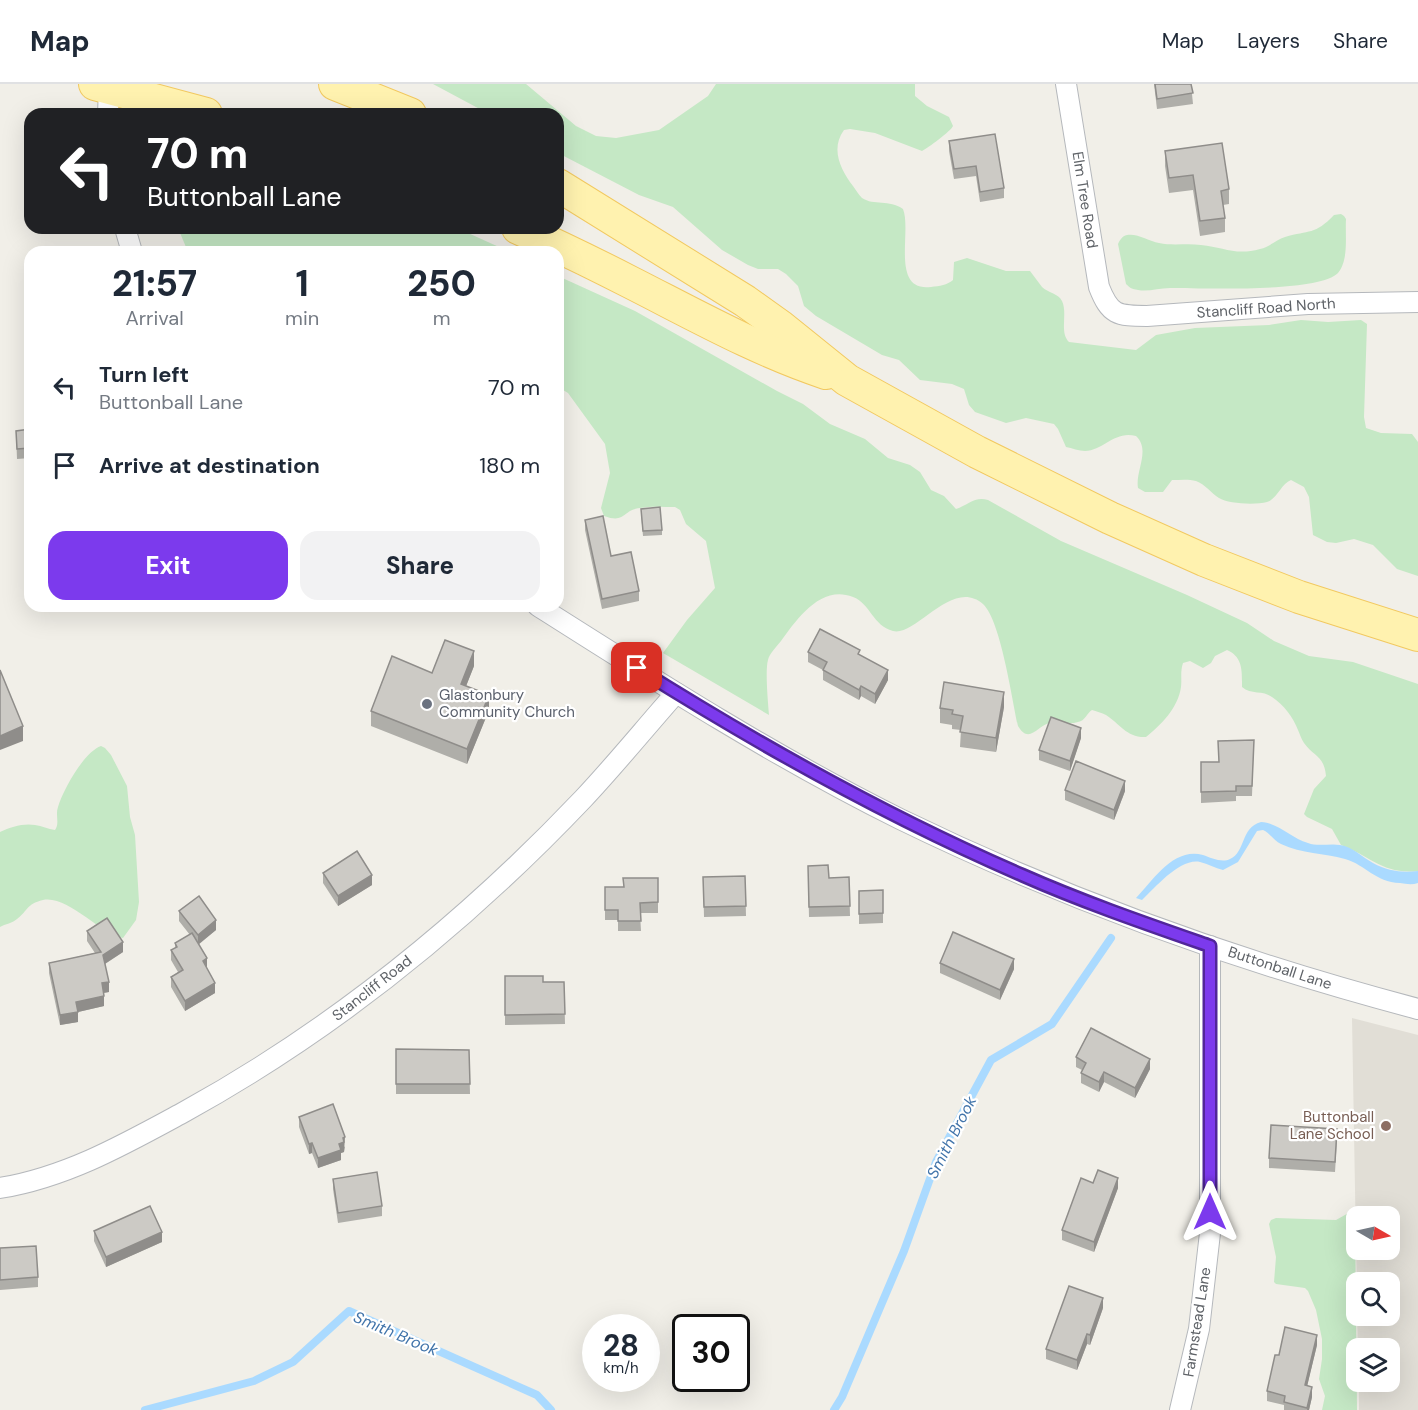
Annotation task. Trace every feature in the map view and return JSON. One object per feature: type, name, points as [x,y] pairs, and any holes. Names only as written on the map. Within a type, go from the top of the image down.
[{"type":"main road","points":[[334,84],[395,108]]},
{"type":"main road","points":[[104,95],[174,108]]},
{"type":"main road","points":[[564,189],[745,301],[847,380],[977,452],[1157,540],[1299,597],[1418,635]]},
{"type":"main road","points":[[530,234],[555,246]]},
{"type":"main road","points":[[564,250],[728,333],[806,366],[847,380]]},
{"type":"street","name":"Elm Tree Road","points":[[1066,84],[1099,286],[1105,302],[1114,313]]},
{"type":"street","name":"Stancliff Road North","points":[[1114,313],[1126,316],[1147,316],[1308,304],[1418,302]]},
{"type":"street","name":"Buttonball Lane","points":[[548,612],[676,693],[780,754],[899,818],[1023,876],[1116,913],[1210,946],[1305,977],[1418,1009]]},
{"type":"street","name":"Stancliff Road","points":[[0,1188],[41,1179],[92,1160],[141,1136],[219,1093],[330,1021],[410,959],[494,887],[584,798],[676,693]]},
{"type":"street","name":"Farmstead Lane","points":[[1180,1410],[1199,1329],[1210,1233],[1210,946]]},
{"type":"shaded area","name":"Buttonball Lane School","points":[[1352,1018],[1418,1035],[1418,1410],[1359,1410],[1359,1392],[1400,1392],[1400,1338],[1358,1338],[1357,1326],[1400,1326],[1400,1272],[1357,1272],[1356,1260],[1400,1260],[1400,1206],[1355,1206]]},
{"type":"green space","points":[[433,84],[526,84],[555,108],[478,108]]},
{"type":"green space","points":[[716,84],[915,84],[915,96],[927,106],[949,117],[953,126],[948,132],[922,151],[875,133],[844,130],[840,137],[838,152],[841,166],[862,198],[872,202],[892,204],[903,209],[906,270],[911,280],[918,286],[934,287],[951,282],[954,262],[967,258],[1006,271],[1030,271],[1042,287],[1058,296],[1062,301],[1064,328],[1069,342],[1136,350],[1156,335],[1195,328],[1269,325],[1301,320],[1328,322],[1361,320],[1367,324],[1364,417],[1366,428],[1381,433],[1412,434],[1418,442],[1418,576],[1397,569],[1373,545],[1354,539],[1336,543],[1327,542],[1313,535],[1309,497],[1304,487],[1291,480],[1267,502],[1256,503],[1235,503],[1223,500],[1202,484],[1190,480],[1172,480],[1163,492],[1145,492],[1138,488],[1142,448],[1136,436],[1122,436],[1092,450],[1083,451],[1066,447],[1054,424],[1026,418],[1006,423],[975,412],[969,405],[964,389],[952,384],[920,380],[899,360],[882,355],[816,316],[804,306],[798,286],[786,274],[778,269],[758,269],[748,265],[722,250],[673,207],[639,195],[564,156],[564,116],[576,126],[596,136],[616,138],[659,130],[708,96]]},
{"type":"green space","points":[[1341,214],[1346,219],[1344,261],[1338,273],[1327,279],[1284,287],[1231,289],[1142,290],[1133,289],[1126,284],[1118,244],[1125,236],[1135,235],[1164,244],[1196,244],[1244,252],[1263,248],[1285,237],[1311,231],[1322,226],[1334,215]]},
{"type":"green space","points":[[180,234],[470,234],[497,246],[186,246]]},
{"type":"green space","points":[[564,279],[635,311],[803,404],[830,424],[865,439],[888,458],[910,465],[920,472],[931,490],[944,496],[956,509],[975,500],[988,500],[1061,541],[1187,595],[1247,623],[1274,641],[1309,656],[1353,662],[1418,684],[1418,871],[1396,870],[1378,864],[1341,845],[1332,829],[1304,814],[1314,789],[1326,776],[1323,764],[1304,743],[1294,720],[1280,704],[1268,695],[1242,687],[1239,661],[1227,650],[1215,656],[1211,663],[1203,668],[1190,661],[1183,663],[1181,687],[1173,709],[1146,737],[1129,733],[1106,715],[1092,710],[1080,721],[1050,723],[1026,734],[1018,726],[1000,643],[989,613],[983,604],[971,598],[959,598],[947,602],[912,626],[893,631],[876,620],[859,600],[841,594],[830,595],[820,599],[802,614],[773,650],[767,665],[769,715],[663,653],[687,620],[715,588],[706,541],[686,524],[680,510],[675,507],[634,509],[620,518],[604,516],[601,508],[610,473],[605,444],[564,391]]},
{"type":"green space","points":[[101,746],[111,755],[127,786],[130,817],[135,835],[139,902],[136,920],[123,938],[104,930],[63,903],[43,900],[30,906],[15,920],[0,927],[0,832],[26,825],[38,825],[55,830],[58,807],[64,791],[81,763]]},
{"type":"green space","points":[[1346,1214],[1346,1260],[1355,1260],[1356,1272],[1346,1272],[1346,1326],[1356,1326],[1356,1338],[1346,1338],[1346,1392],[1357,1392],[1357,1410],[1322,1410],[1325,1396],[1319,1379],[1322,1339],[1316,1310],[1305,1288],[1274,1282],[1276,1257],[1269,1224],[1271,1220],[1276,1218],[1336,1220]]},
{"type":"water","points":[[1261,822],[1274,825],[1312,844],[1345,846],[1373,863],[1390,870],[1418,871],[1418,883],[1384,880],[1345,859],[1305,852],[1279,843],[1263,830],[1257,831],[1238,862],[1223,870],[1200,862],[1184,864],[1142,900],[1136,898],[1165,866],[1183,856],[1193,854],[1227,860],[1235,856],[1246,834],[1254,825]]},
{"type":"building","points":[[1155,84],[1191,84],[1193,93],[1157,99]]},
{"type":"building","points":[[995,134],[1004,188],[980,192],[976,166],[954,169],[949,141]]},
{"type":"building","points":[[1222,143],[1229,189],[1221,191],[1225,218],[1200,221],[1193,175],[1169,178],[1165,151]]},
{"type":"building","points":[[24,430],[24,448],[17,449],[16,431]]},
{"type":"building","points":[[660,507],[662,530],[643,531],[641,509]]},
{"type":"building","points":[[603,516],[611,556],[631,552],[639,591],[602,599],[585,520]]},
{"type":"building","points":[[820,629],[860,650],[858,654],[888,670],[875,694],[861,686],[859,690],[823,670],[827,662],[808,652]]},
{"type":"building","name":"Glastonbury Community Church","points":[[445,640],[474,651],[461,684],[489,695],[467,749],[371,711],[392,656],[432,673]]},
{"type":"building","points":[[0,670],[23,726],[0,736]]},
{"type":"building","points":[[944,682],[1004,692],[996,738],[960,732],[963,716],[952,714],[953,710],[940,708]]},
{"type":"building","points":[[1051,717],[1081,728],[1070,761],[1039,750]]},
{"type":"building","points":[[1254,740],[1252,786],[1236,786],[1236,791],[1201,792],[1201,762],[1219,762],[1218,741]]},
{"type":"building","points":[[1076,761],[1125,781],[1114,810],[1065,790]]},
{"type":"building","points":[[357,851],[372,875],[338,896],[323,873]]},
{"type":"building","points":[[828,865],[829,878],[849,877],[850,906],[809,907],[808,866]]},
{"type":"building","points":[[745,876],[746,906],[704,907],[703,877]]},
{"type":"building","points":[[623,878],[658,878],[658,902],[640,903],[641,921],[618,921],[618,910],[605,910],[605,887],[624,887]]},
{"type":"building","points":[[883,890],[883,913],[859,914],[859,891]]},
{"type":"building","points":[[199,896],[216,920],[198,935],[179,911]]},
{"type":"building","points":[[107,918],[123,942],[103,955],[109,982],[102,983],[104,996],[76,1002],[78,1012],[60,1015],[49,963],[101,952],[87,931]]},
{"type":"building","points":[[953,932],[1014,959],[1000,990],[940,963]]},
{"type":"building","points":[[192,933],[207,958],[203,961],[215,983],[185,1001],[171,977],[183,970],[171,950],[177,947],[175,943]]},
{"type":"building","points":[[505,976],[543,976],[543,982],[564,982],[565,1014],[505,1015]]},
{"type":"building","points":[[1091,1028],[1150,1059],[1135,1088],[1104,1072],[1099,1082],[1081,1073],[1086,1063],[1076,1057]]},
{"type":"building","points":[[396,1049],[469,1050],[470,1084],[396,1084]]},
{"type":"building","points":[[333,1104],[345,1137],[344,1142],[339,1144],[341,1150],[318,1158],[312,1143],[309,1144],[299,1117]]},
{"type":"building","points":[[1271,1125],[1337,1129],[1335,1162],[1269,1158]]},
{"type":"building","points":[[1098,1170],[1118,1178],[1094,1242],[1062,1230],[1081,1178],[1093,1183]]},
{"type":"building","points":[[377,1172],[382,1206],[338,1213],[333,1179]]},
{"type":"building","points":[[150,1206],[162,1232],[106,1257],[94,1231]]},
{"type":"building","points":[[36,1246],[38,1277],[0,1280],[0,1248]]},
{"type":"building","points":[[1069,1286],[1103,1298],[1090,1335],[1087,1334],[1077,1360],[1046,1349]]},
{"type":"building","points":[[1285,1327],[1317,1335],[1305,1385],[1312,1387],[1307,1408],[1284,1402],[1285,1396],[1267,1391],[1275,1355],[1279,1355]]},
{"type":"waterway","name":"Smith Brook","points":[[834,1410],[842,1397],[904,1251],[936,1162],[991,1060],[1052,1024],[1111,938]]},
{"type":"waterway","name":"Smith Brook","points":[[145,1410],[254,1381],[293,1362],[349,1311],[537,1395],[551,1410]]},
{"type":"place","name":"Glastonbury Community Church","points":[[427,704]]},
{"type":"place","name":"Buttonball Lane School","points":[[1386,1126]]},
{"type":"route","points":[[637,668],[780,754],[899,818],[1023,876],[1116,913],[1210,946],[1210,1212]]}]
